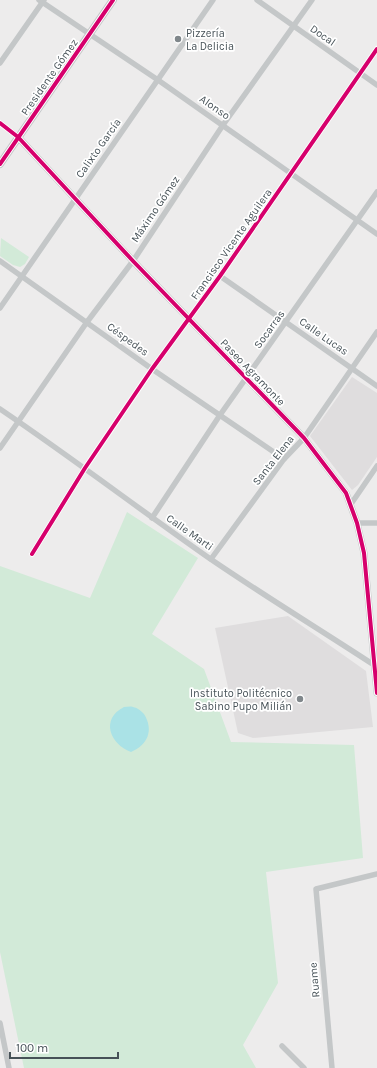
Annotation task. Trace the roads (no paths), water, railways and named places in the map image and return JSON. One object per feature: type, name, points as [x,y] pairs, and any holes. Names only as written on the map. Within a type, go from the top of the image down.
[{"type":"main road","name":"Presidente Gómez","points":[[0,164],[113,0]]},
{"type":"street","name":"Calixto García","points":[[0,308],[213,0]]},
{"type":"street","name":"Docal","points":[[257,0],[377,85]]},
{"type":"street","name":"Máximo Gómez","points":[[0,448],[87,322],[133,261],[223,125],[312,0]]},
{"type":"street","name":"Alonso","points":[[42,1],[223,125],[290,174],[377,234]]},
{"type":"street","points":[[0,63],[42,1]]},
{"type":"street","name":"Francisco Vicente Aguilera","points":[[32,554],[85,468],[152,369],[220,276],[377,49]]},
{"type":"street","name":"Paseo Agramonte","points":[[0,123],[18,137],[133,261],[304,438],[346,493],[357,523],[365,558],[375,656],[374,665],[377,693]]},
{"type":"street","name":"Socarras","points":[[152,518],[220,415],[377,192]]},
{"type":"street","name":"Céspedes","points":[[0,261],[152,369],[284,459]]},
{"type":"street","name":"Calle Lucas","points":[[220,276],[377,386]]},
{"type":"street","name":"Santa Elena","points":[[211,560],[284,459],[304,438],[377,332]]},
{"type":"street","name":"Calle Marti","points":[[0,409],[85,468],[211,560],[374,665]]},
{"type":"street","points":[[351,504],[377,466]]},
{"type":"street","points":[[357,523],[377,523]]},
{"type":"street","name":"Ruame","points":[[332,1068],[316,889],[377,874]]},
{"type":"street","points":[[0,1023],[9,1068]]},
{"type":"street","points":[[282,1046],[304,1068]]},
{"type":"water","points":[[124,707],[132,707],[139,710],[144,714],[149,726],[148,736],[145,741],[137,749],[131,752],[118,743],[113,737],[111,731],[110,724],[112,718]]},
{"type":"place","name":"Pizzería La Delicia","points":[[178,39]]},
{"type":"place","name":"Instituto Politécnico Sabino Pupo Milián","points":[[300,699]]}]
